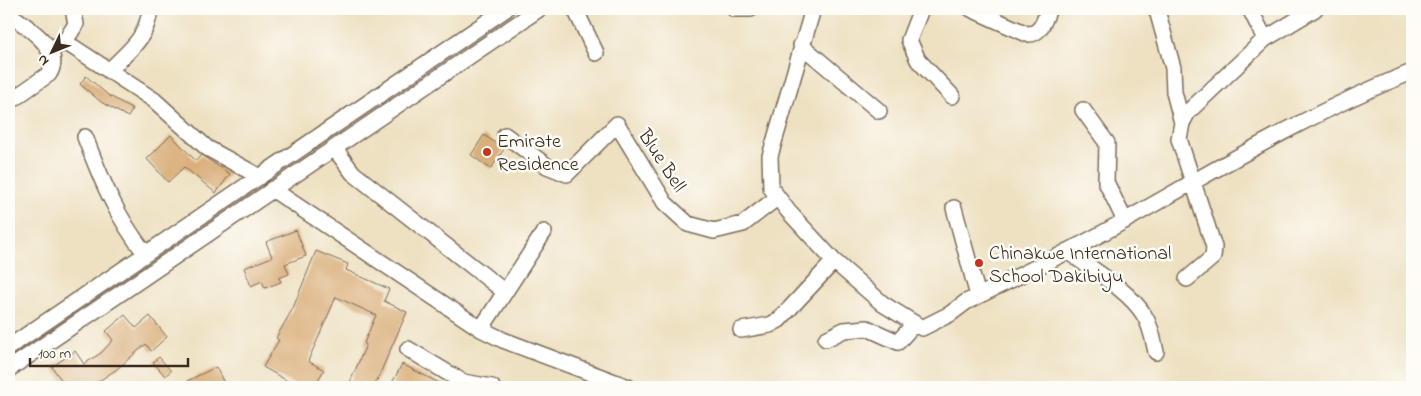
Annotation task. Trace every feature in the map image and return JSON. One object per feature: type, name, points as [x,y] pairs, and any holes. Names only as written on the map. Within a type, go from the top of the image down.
[{"type":"street","points":[[48,49],[64,43],[76,24],[73,9]]},
{"type":"street","points":[[109,71],[143,35],[149,22],[150,9]]},
{"type":"street","points":[[9,347],[506,9]]},
{"type":"street","points":[[9,369],[539,9]]},
{"type":"street","points":[[575,9],[596,53]]},
{"type":"street","points":[[734,9],[751,9]]},
{"type":"street","points":[[813,9],[770,156],[771,188],[834,261],[883,304],[922,328],[978,296],[1125,221],[1192,180],[1290,126],[1362,92],[1412,72]]},
{"type":"street","points":[[922,9],[909,40],[918,60],[952,96]]},
{"type":"street","points":[[971,9],[1027,34],[1034,35],[1039,31],[1048,9]]},
{"type":"street","points":[[1155,9],[1174,68],[1174,92],[1182,124]]},
{"type":"street","points":[[1250,9],[1265,39]]},
{"type":"street","points":[[1187,280],[1213,257],[1214,247],[1179,139],[1182,124],[1188,112],[1265,39],[1314,9]]},
{"type":"street","points":[[9,14],[35,33],[54,60],[53,68],[49,74],[9,102]]},
{"type":"street","points":[[64,43],[154,100],[208,148],[260,177]]},
{"type":"street","points":[[801,45],[879,111]]},
{"type":"street","points":[[1083,110],[1106,143],[1106,182],[1125,221]]},
{"type":"street","name":"Blue Bell","points":[[505,135],[547,166],[567,174],[617,124],[665,203],[688,224],[714,231],[743,224],[778,197]]},
{"type":"street","points":[[85,137],[114,207],[128,231],[145,254]]},
{"type":"street","points":[[335,149],[353,173],[505,292]]},
{"type":"street","points":[[272,189],[481,329],[503,340],[628,387]]},
{"type":"street","points":[[954,208],[978,296]]},
{"type":"street","points":[[481,329],[544,232]]},
{"type":"street","points":[[1067,252],[1117,288],[1143,313],[1149,323],[1156,352]]},
{"type":"street","points":[[741,330],[770,325],[779,320],[834,261]]},
{"type":"street","points":[[826,338],[844,330],[867,328],[891,341],[898,342],[914,324]]},
{"type":"street","points":[[408,349],[462,385],[492,387]]},
{"type":"building","points":[[86,76],[108,95],[133,109],[128,117],[101,102],[80,84]]},
{"type":"building","points":[[171,135],[196,161],[201,155],[230,174],[216,193],[184,167],[168,182],[147,159]]},
{"type":"building","name":"Emirate Residence","points":[[484,135],[504,149],[491,169],[471,155]]},
{"type":"building","points":[[296,230],[306,256],[285,264],[289,274],[279,278],[281,282],[265,288],[262,281],[251,286],[244,268],[272,257],[266,242]]},
{"type":"building","points":[[316,251],[348,264],[346,270],[389,289],[384,301],[407,312],[374,387],[348,387],[366,345],[364,343],[376,315],[336,297],[308,361],[324,370],[314,387],[298,387],[263,367],[279,340],[276,338],[293,308]]},
{"type":"building","points":[[125,315],[136,328],[150,316],[167,337],[151,351],[146,344],[117,369],[90,387],[52,387],[62,381],[52,367],[75,351],[84,364],[101,353],[113,340],[106,331]]},
{"type":"building","points":[[159,357],[171,371],[165,376],[153,362]]},
{"type":"building","points":[[402,364],[447,387],[401,387],[392,383]]},
{"type":"building","points":[[216,367],[226,387],[190,387],[187,381]]},
{"type":"place","name":"Emirate Residence","points":[[487,152]]},
{"type":"place","name":"Chinakwe International School Dakibiyu","points":[[979,263]]}]
